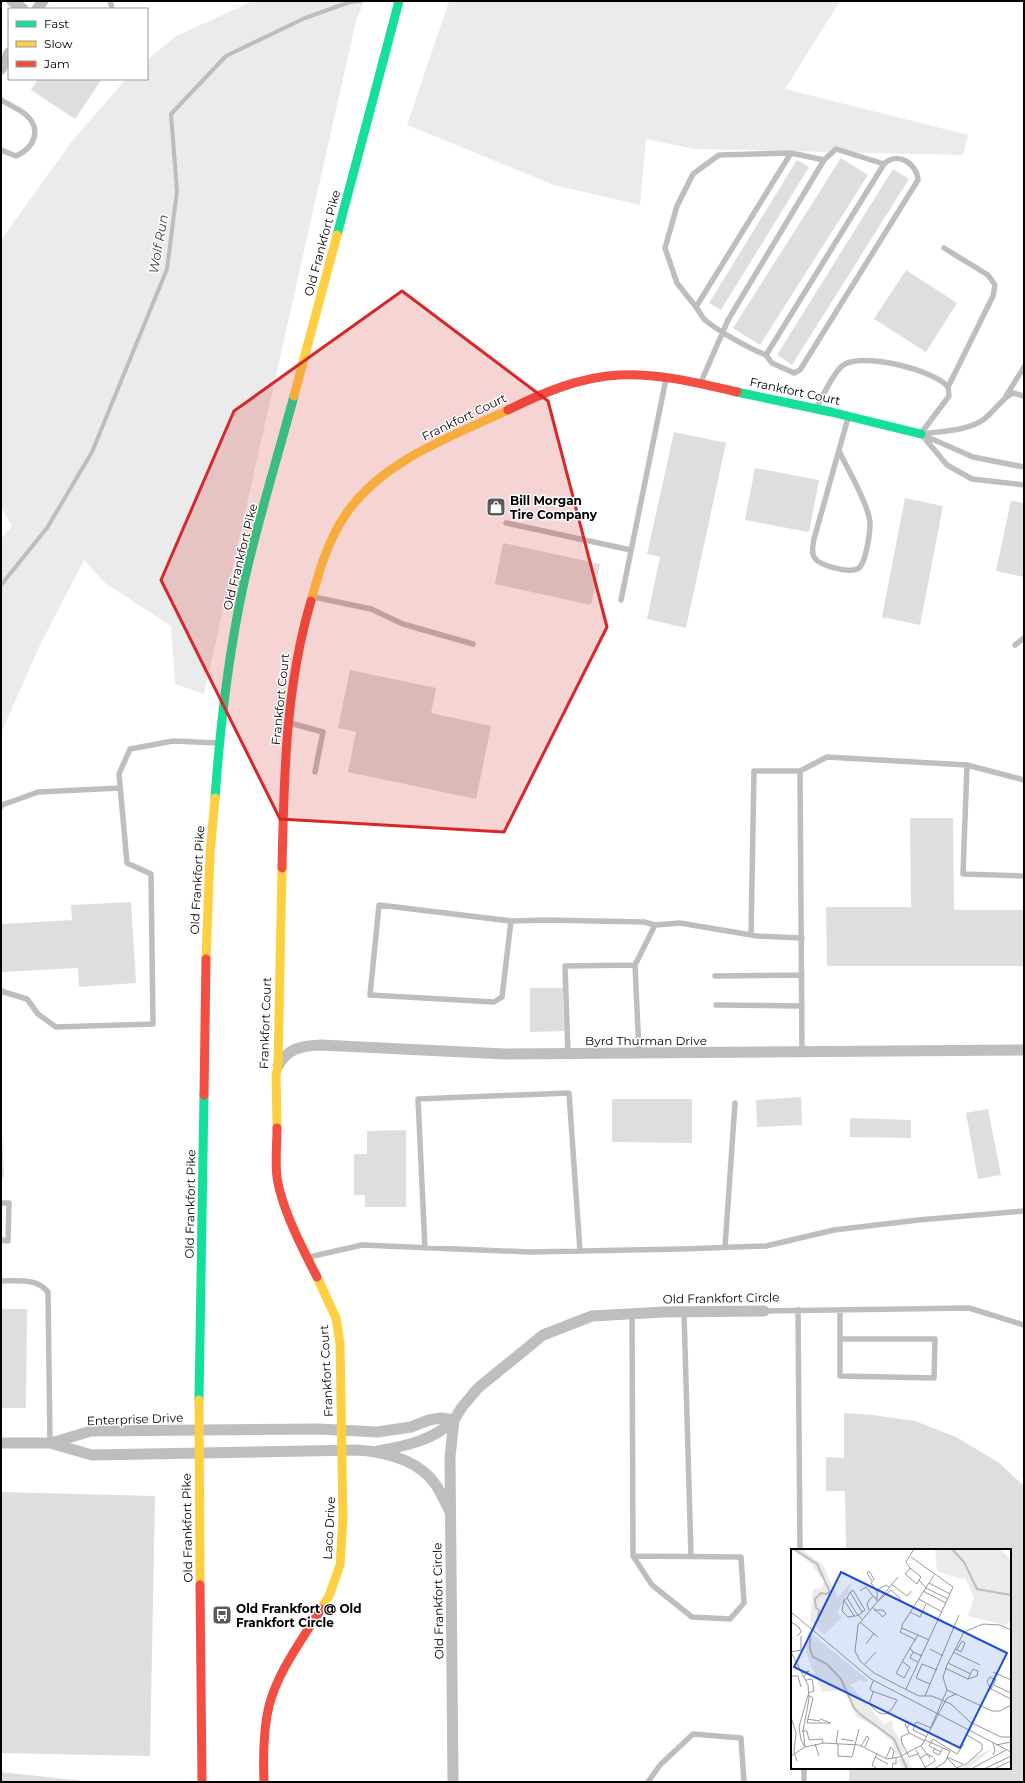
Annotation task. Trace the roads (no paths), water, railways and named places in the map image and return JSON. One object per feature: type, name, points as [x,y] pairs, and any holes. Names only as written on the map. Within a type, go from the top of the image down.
[{"type":"street","points":[[12,1],[22,8]]},
{"type":"street","name":"Old Frankfort Pike","points":[[202,1782],[198,1453],[206,941],[210,854],[219,743],[229,659],[243,586],[399,1]]},
{"type":"street","points":[[1,69],[8,55]]},
{"type":"street","name":"Frankfort Court","points":[[342,1450],[340,1344],[336,1318],[326,1293],[307,1258],[282,1198],[277,1177],[276,1075],[278,1066],[284,790],[290,723],[289,710],[298,650],[311,596],[330,541],[350,509],[373,483],[400,461],[526,401],[561,388],[600,377],[632,375],[667,377],[849,415],[921,434]]},
{"type":"street","name":"Byrd Thurman Drive","points":[[278,1066],[283,1057],[291,1049],[320,1045],[505,1054],[1024,1050]]},
{"type":"street","name":"Old Frankfort Circle","points":[[375,1451],[427,1438],[443,1430],[454,1420],[462,1407],[478,1388],[543,1336],[592,1316],[684,1312],[764,1311]]},
{"type":"street","points":[[342,1430],[377,1432],[411,1427],[429,1420],[440,1418],[454,1420]]},
{"type":"street","name":"Old Frankfort Circle","points":[[453,1782],[450,1511],[451,1451],[454,1420]]},
{"type":"street","name":"Frankfort Court","points":[[199,1430],[319,1428],[342,1430]]},
{"type":"street","name":"Enterprise Drive","points":[[50,1443],[91,1431],[199,1430]]},
{"type":"street","name":"Enterprise Drive","points":[[1,1443],[50,1443],[92,1455],[198,1453]]},
{"type":"street","points":[[198,1453],[342,1450],[375,1451],[414,1464],[436,1485],[450,1511]]},
{"type":"street","name":"Laco Drive","points":[[264,1782],[263,1753],[269,1706],[283,1671],[329,1596],[340,1565],[343,1519],[342,1450]]},
{"type":"lane","points":[[110,1],[112,8]]},
{"type":"lane","points":[[1,100],[26,115],[32,124],[35,134],[33,143],[25,152],[16,156],[1,150]]},
{"type":"lane","points":[[700,384],[728,320],[824,160],[836,148],[884,164]]},
{"type":"lane","points":[[766,355],[884,164],[890,158],[896,158],[913,166],[918,172],[918,180],[800,370],[794,373],[772,363],[766,355],[705,320],[677,283],[665,248],[677,206],[693,174],[719,155],[792,153],[824,160]]},
{"type":"lane","points":[[696,307],[792,153]]},
{"type":"lane","points":[[921,434],[949,396],[948,387],[993,296],[995,285],[988,275],[944,248]]},
{"type":"lane","points":[[816,408],[842,366],[852,361],[872,360],[917,370],[938,377],[948,387]]},
{"type":"lane","points":[[921,434],[968,426],[981,421],[994,411],[1006,396],[1024,367]]},
{"type":"lane","points":[[621,600],[667,377]]},
{"type":"lane","points":[[1006,396],[1013,393],[1024,396]]},
{"type":"lane","points":[[839,451],[867,512],[870,524],[864,560],[859,568],[853,570],[831,567],[820,562],[814,557],[812,551],[839,451],[849,415]]},
{"type":"lane","points":[[921,434],[973,457],[1024,467]]},
{"type":"lane","points":[[921,434],[947,465],[972,480],[1024,485]]},
{"type":"lane","points":[[506,523],[631,550]]},
{"type":"lane","points":[[311,596],[371,609],[403,624],[473,644]]},
{"type":"lane","points":[[1015,645],[1024,638]]},
{"type":"lane","points":[[290,723],[323,732],[315,772]]},
{"type":"lane","points":[[1,991],[27,999],[38,1014],[56,1026],[153,1024],[151,874],[127,863],[119,774],[130,748],[173,741],[219,743]]},
{"type":"lane","points":[[751,935],[754,771],[800,771],[827,757],[967,765],[1024,780]]},
{"type":"lane","points":[[967,765],[963,874],[1024,876]]},
{"type":"lane","points":[[800,771],[802,1052]]},
{"type":"lane","points":[[1,807],[2,805],[38,792],[120,788]]},
{"type":"lane","points":[[511,921],[502,997],[494,1002],[370,995],[379,905],[511,921],[580,920],[644,922],[655,925],[680,923],[751,935],[802,938]]},
{"type":"lane","points":[[639,1053],[635,965],[655,925]]},
{"type":"lane","points":[[568,1054],[565,966],[635,965]]},
{"type":"lane","points":[[715,976],[802,975]]},
{"type":"lane","points":[[716,1005],[802,1006]]},
{"type":"lane","points":[[426,1248],[418,1099],[569,1093],[580,1251]]},
{"type":"lane","points":[[725,1248],[735,1103]]},
{"type":"lane","points":[[1,1203],[9,1203],[8,1241],[1,1240]]},
{"type":"lane","points":[[307,1258],[362,1245],[529,1252],[766,1246],[834,1230],[918,1220],[1024,1211]]},
{"type":"lane","points":[[1,1281],[24,1281],[43,1285],[48,1292],[50,1443]]},
{"type":"lane","name":"Old Frankfort Circle","points":[[764,1311],[969,1308],[1024,1325]]},
{"type":"lane","points":[[798,1310],[800,1549]]},
{"type":"lane","points":[[840,1310],[840,1339],[840,1376],[934,1378],[935,1339],[840,1339]]},
{"type":"lane","points":[[684,1312],[691,1556]]},
{"type":"lane","points":[[632,1314],[633,1556],[652,1585],[692,1617],[730,1619],[744,1603],[742,1557],[633,1556]]},
{"type":"lane","points":[[648,1782],[660,1765],[693,1734],[741,1738],[744,1782]]},
{"type":"lane","points":[[804,1769],[804,1782]]},
{"type":"waterway","name":"Wolf Run","points":[[1,585],[47,528],[92,452],[167,269],[177,191],[171,114],[226,56],[305,18],[350,2],[360,1]]},
{"type":"place","name":"Bill Morgan Tire Company","points":[[496,507]]},
{"type":"place","name":"Old Frankfort @ Old Frankfort Circle","points":[[222,1615]]}]
